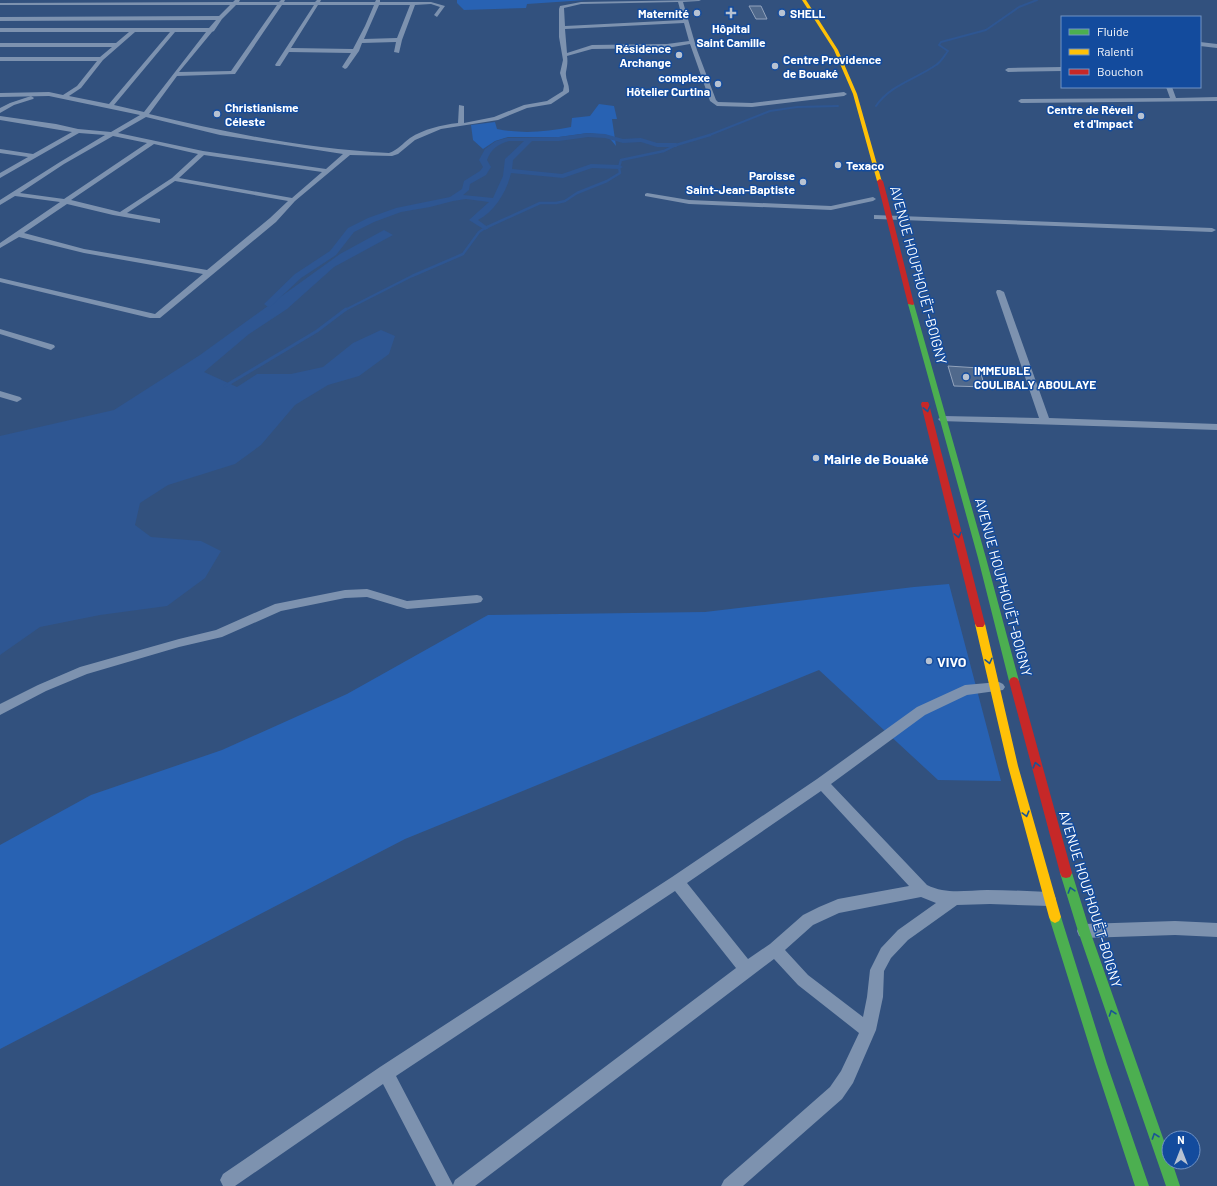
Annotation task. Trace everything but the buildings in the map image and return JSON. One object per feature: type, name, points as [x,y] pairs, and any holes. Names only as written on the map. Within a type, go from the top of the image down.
[{"type":"highway","points":[[797,0],[828,50],[840,78],[845,97]]},
{"type":"highway","name":"AVENUE HOUPHOUËT-BOIGNY","points":[[804,0],[836,50],[850,78],[868,136],[890,217],[900,268],[926,354],[1059,851],[1084,932],[1173,1186]]},
{"type":"highway","name":"AVENUE HOUPHOUËT-BOIGNY","points":[[870,188],[878,228]]},
{"type":"highway","points":[[923,395],[973,592],[1013,766],[1049,899],[1101,1064],[1142,1186]]},
{"type":"street","points":[[0,95],[49,94],[65,96],[220,133],[348,153],[393,154],[413,139],[440,127],[496,119],[526,106],[553,102],[567,90],[563,73],[565,68],[565,55],[562,38],[562,7],[581,3],[638,0],[700,0]]},
{"type":"street","points":[[680,0],[701,72],[714,101],[718,104],[752,105],[845,97]]},
{"type":"street","points":[[0,4],[13,2],[377,2],[413,4],[421,2],[441,4],[443,7],[437,15]]},
{"type":"street","points":[[0,203],[62,163],[145,115],[175,74],[212,30],[220,18],[237,2]]},
{"type":"street","points":[[175,74],[234,73],[282,2]]},
{"type":"street","points":[[278,65],[318,2]]},
{"type":"street","points":[[345,67],[356,51],[372,18],[377,2]]},
{"type":"street","points":[[397,52],[399,40],[413,4]]},
{"type":"street","points":[[0,19],[220,18]]},
{"type":"street","points":[[563,28],[594,25],[686,22]]},
{"type":"street","points":[[0,30],[212,30]]},
{"type":"street","points":[[65,96],[79,87],[101,59],[133,31]]},
{"type":"street","points":[[110,106],[173,31]]},
{"type":"street","points":[[360,41],[399,40]]},
{"type":"street","points":[[565,55],[592,47],[671,45],[692,42]]},
{"type":"street","points":[[1201,44],[1217,46]]},
{"type":"street","points":[[0,45],[117,45]]},
{"type":"street","points":[[288,50],[356,51]]},
{"type":"street","points":[[0,59],[101,59]]},
{"type":"street","points":[[1008,70],[1061,69]]},
{"type":"street","points":[[1169,88],[1174,100]]},
{"type":"street","points":[[0,111],[20,101],[49,94]]},
{"type":"street","points":[[1021,101],[1217,99]]},
{"type":"street","points":[[461,106],[461,125]]},
{"type":"street","points":[[0,118],[56,126],[78,131],[113,134],[203,154],[327,171]]},
{"type":"street","points":[[0,176],[78,131]]},
{"type":"street","points":[[0,246],[80,190],[153,142]]},
{"type":"street","points":[[0,151],[33,156]]},
{"type":"street","points":[[0,287],[4,281],[154,317],[157,316],[273,220],[293,200],[348,153]]},
{"type":"street","points":[[122,214],[174,179],[203,154]]},
{"type":"street","points":[[174,179],[293,200]]},
{"type":"street","points":[[14,194],[64,201],[157,221]]},
{"type":"street","points":[[647,195],[689,202],[831,208],[872,199]]},
{"type":"street","points":[[877,217],[1212,230]]},
{"type":"street","points":[[18,234],[84,251],[209,273]]},
{"type":"street","points":[[1000,292],[1045,421]]},
{"type":"street","points":[[0,331],[51,347]]},
{"type":"street","points":[[0,394],[17,399]]},
{"type":"street","points":[[943,419],[1217,427]]},
{"type":"street","points":[[0,710],[42,688],[84,670],[179,642],[218,634],[279,607],[345,594],[367,593],[407,604],[454,602],[477,598]]},
{"type":"street","points":[[229,1180],[386,1073],[677,882],[822,783],[921,711],[966,690],[995,687],[1016,687]]},
{"type":"street","points":[[822,783],[922,890],[932,896],[952,900],[980,897],[1049,899]]},
{"type":"street","points":[[677,882],[746,969]]},
{"type":"street","points":[[461,1186],[746,969],[775,949],[808,920],[838,906],[922,890]]},
{"type":"street","points":[[730,1186],[836,1093],[847,1077],[868,1030],[875,997],[878,970],[886,953],[902,935],[952,900]]},
{"type":"street","points":[[1084,932],[1175,928],[1217,930]]},
{"type":"street","points":[[775,949],[809,984],[868,1030]]},
{"type":"street","points":[[386,1073],[445,1186]]},
{"type":"shaded area","points":[[457,0],[586,0],[527,4],[526,8],[464,10],[457,3]]},
{"type":"shaded area","points":[[599,104],[614,106],[617,119],[612,119],[616,146],[607,135],[588,133],[559,137],[508,137],[495,141],[483,149],[473,140],[471,125],[495,122],[497,129],[525,132],[562,129],[571,127],[572,118],[590,116]]},
{"type":"shaded area","points":[[384,230],[393,235],[334,267],[287,309],[249,334],[204,372],[237,387],[257,374],[291,374],[323,367],[353,343],[381,330],[395,336],[389,354],[359,376],[328,385],[295,405],[261,445],[235,464],[168,485],[140,503],[135,525],[151,537],[201,541],[221,551],[205,578],[167,606],[100,615],[40,627],[0,655],[0,436],[114,410],[200,355],[340,254]]},
{"type":"shaded area","points":[[949,584],[1001,781],[938,780],[819,670],[405,839],[0,1049],[0,845],[91,795],[222,750],[347,694],[488,615],[705,612]]},
{"type":"waterway","points":[[876,106],[896,87],[936,65],[948,51],[939,45],[941,42],[986,30],[1019,7],[1037,0]]},
{"type":"waterway","points":[[708,136],[770,111],[797,107],[838,106]]},
{"type":"waterway","points":[[453,199],[465,190],[467,183],[483,173],[487,167],[483,160],[487,150],[498,142],[509,139],[559,139],[588,135],[605,136],[623,141],[641,140],[657,145],[676,145]]},
{"type":"waterway","points":[[345,310],[412,276],[463,254],[479,232],[485,228],[540,203],[556,203],[565,201],[577,193],[607,181],[620,173],[619,167],[621,160],[664,151],[676,145],[708,136]]},
{"type":"waterway","points":[[508,171],[509,159],[529,140]]},
{"type":"waterway","points":[[508,171],[563,176],[591,166],[619,167]]},
{"type":"waterway","points":[[494,200],[499,194],[508,171]]},
{"type":"waterway","points":[[453,199],[466,197],[481,200],[494,200]]},
{"type":"waterway","points":[[268,304],[298,276],[333,253],[351,230],[371,220],[399,210],[430,205],[453,199]]},
{"type":"waterway","points":[[485,228],[473,220],[487,210],[494,200]]},
{"type":"waterway","points":[[225,386],[317,331],[346,309]]},
{"type":"traffic: fast","points":[[911,304],[982,558],[1014,681]]},
{"type":"traffic: fast","points":[[1066,873],[1084,931],[1173,1186]]},
{"type":"traffic: fast","points":[[1055,917],[1101,1064],[1142,1186]]},
{"type":"traffic: slow","points":[[804,0],[836,50],[855,94],[880,181]]},
{"type":"traffic: slow","points":[[980,624],[1013,766],[1055,917]]},
{"type":"traffic: jam","points":[[880,181],[911,304]]},
{"type":"traffic: jam","points":[[925,404],[980,624]]},
{"type":"traffic: jam","points":[[1014,681],[1066,873]]},
{"type":"place","name":"Maternité","points":[[697,13]]},
{"type":"place","name":"Hôpital Saint Camille","points":[[731,13]]},
{"type":"place","name":"SHELL","points":[[782,13]]},
{"type":"place","name":"Résidence Archange","points":[[679,55]]},
{"type":"place","name":"Centre Providence de Bouaké","points":[[775,66]]},
{"type":"place","name":"complexe Hôtelier Curtina","points":[[718,84]]},
{"type":"place","name":"Christianisme Céleste","points":[[217,114]]},
{"type":"place","name":"Centre de Réveil et d'Impact","points":[[1141,116]]},
{"type":"place","name":"Texaco","points":[[838,165]]},
{"type":"place","name":"Paroisse Saint-Jean-Baptiste","points":[[803,182]]},
{"type":"place","name":"IMMEUBLE COULIBALY ABOULAYE","points":[[966,377]]},
{"type":"place","name":"Mairie de Bouaké","points":[[816,458]]},
{"type":"place","name":"VIVO","points":[[929,661]]}]
